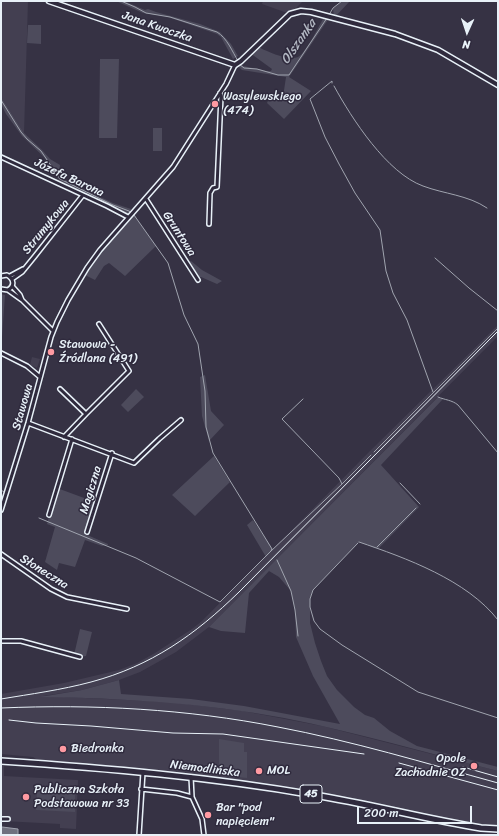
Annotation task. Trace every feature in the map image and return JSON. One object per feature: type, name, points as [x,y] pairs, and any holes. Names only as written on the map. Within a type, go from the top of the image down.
[{"type":"main road","name":"Niemodlińska","points":[[1,761],[191,777],[314,795],[476,828],[498,829]]},
{"type":"street","name":"Jana Kwoczka","points":[[49,1],[236,65]]},
{"type":"street","points":[[236,65],[290,14],[301,11],[311,12],[395,34],[438,50],[498,85]]},
{"type":"street","name":"Stawowa","points":[[1,510],[28,423],[53,331],[68,300],[87,268],[113,234],[146,199],[173,167],[226,84],[236,65]]},
{"type":"street","points":[[208,224],[210,193],[213,188],[217,188],[220,93]]},
{"type":"street","name":"Józefa Barona","points":[[1,157],[128,217]]},
{"type":"street","name":"Strumykowa","points":[[11,278],[22,272],[22,269],[36,256],[84,195]]},
{"type":"street","name":"Gruntowa","points":[[146,199],[198,280]]},
{"type":"street","points":[[1,276],[5,275],[11,278],[12,286],[20,295],[22,300]]},
{"type":"street","points":[[8,290],[12,286]]},
{"type":"street","points":[[1,289],[8,290],[22,300],[53,331]]},
{"type":"street","points":[[64,437],[129,371],[99,324]]},
{"type":"street","points":[[1,353],[27,366],[40,377]]},
{"type":"street","points":[[60,390],[86,414]]},
{"type":"street","points":[[28,423],[72,440],[112,453],[134,463],[181,420]]},
{"type":"street","points":[[49,515],[72,440]]},
{"type":"street","name":"Magiczna","points":[[87,532],[112,453]]},
{"type":"street","name":"Słoneczna","points":[[1,554],[51,589],[67,597],[127,609]]},
{"type":"street","points":[[1,640],[21,641],[80,656]]},
{"type":"street","points":[[139,835],[143,772]]},
{"type":"street","points":[[191,777],[192,797],[202,818],[204,835]]},
{"type":"street","points":[[141,789],[177,793],[192,797]]},
{"type":"street","points":[[1,819],[8,820]]},
{"type":"shaded area","points":[[1,1],[28,1],[24,133],[1,97]]},
{"type":"shaded area","points":[[116,1],[124,1],[145,10],[148,9],[200,24],[220,32],[231,44],[238,56],[233,59],[221,37],[217,34],[165,16],[143,13]]},
{"type":"shaded area","points":[[263,1],[303,1],[290,14],[262,4]]},
{"type":"shaded area","points":[[342,1],[350,1],[334,18],[333,8]]},
{"type":"shaded area","points":[[325,15],[334,18],[328,20],[289,77],[311,91],[284,119],[267,103],[271,94],[283,97],[286,77],[242,70],[238,66],[240,64],[243,66],[271,71],[272,69],[250,53],[257,46],[283,57],[298,57],[309,44]]},
{"type":"shaded area","points":[[28,25],[41,25],[41,44],[27,43]]},
{"type":"shaded area","points":[[100,59],[119,59],[117,138],[99,138]]},
{"type":"shaded area","points":[[1,97],[24,133],[50,159],[60,165],[59,172],[61,178],[113,203],[131,209],[128,217],[59,180],[45,158],[22,136],[6,114],[1,104]]},
{"type":"shaded area","points":[[153,128],[162,128],[162,151],[153,151]]},
{"type":"shaded area","points":[[134,215],[156,246],[125,276],[109,263],[104,266],[95,280],[83,274],[128,217]]},
{"type":"shaded area","points":[[191,261],[202,270],[222,281],[217,284],[201,277],[197,279],[187,263]]},
{"type":"shaded area","points":[[1,294],[5,295],[1,351]]},
{"type":"shaded area","points":[[498,325],[498,336],[209,627],[176,652],[140,672],[119,680],[82,690],[43,696],[171,702],[243,711],[322,726],[498,771],[498,829],[246,785],[45,765],[33,757],[1,754],[1,694],[64,683],[119,670],[137,663],[155,653],[192,629],[202,621],[370,451]]},
{"type":"shaded area","points":[[32,357],[40,359],[37,368],[30,365]]},
{"type":"shaded area","points":[[205,375],[211,411],[224,425],[209,441],[202,416],[200,377]]},
{"type":"shaded area","points":[[136,389],[144,397],[128,412],[121,405]]},
{"type":"shaded area","points":[[438,397],[443,399],[381,465],[419,507],[378,549],[359,542],[313,590],[310,599],[310,623],[315,643],[327,676],[337,690],[354,707],[365,715],[374,718],[390,731],[417,746],[498,767],[498,771],[391,743],[284,718],[162,702],[40,697],[82,690],[119,680],[121,694],[191,699],[244,706],[340,724],[313,676],[296,637],[295,610],[291,591],[279,577],[269,571],[249,593],[245,633],[221,631],[209,627]]},
{"type":"shaded area","points":[[214,456],[230,482],[195,516],[172,495]]},
{"type":"shaded area","points":[[57,488],[95,502],[85,534],[108,545],[102,546],[85,540],[75,567],[59,563],[57,570],[45,562],[55,527],[47,524]]},
{"type":"shaded area","points":[[253,520],[273,550],[266,557],[247,525]]},
{"type":"shaded area","points":[[80,629],[92,632],[86,656],[80,657],[74,655]]},
{"type":"shaded area","points":[[219,739],[244,743],[244,752],[247,752],[247,778],[219,775]]},
{"type":"shaded area","points":[[1,766],[4,766],[4,776],[78,780],[76,829],[60,828],[60,824],[3,821],[4,816],[1,816]]},
{"type":"shaded area","points":[[37,791],[75,792],[75,812],[36,810]]},
{"type":"water","points":[[2,827],[18,829],[18,835],[1,835]]},
{"type":"waterway","name":"Olszanka","points":[[121,1],[146,13],[170,17],[217,32],[226,41],[238,61]]},
{"type":"waterway","name":"Olszanka","points":[[329,15],[333,8],[342,1]]},
{"type":"waterway","name":"Olszanka","points":[[239,64],[244,68],[257,69],[278,75],[289,75],[327,18]]},
{"type":"waterway","points":[[332,83],[332,81],[310,99],[325,137],[339,164],[355,193],[380,230],[386,271],[393,293],[407,320],[433,392]]},
{"type":"waterway","points":[[334,86],[350,114],[372,144],[396,170],[423,186],[464,197],[487,208]]},
{"type":"waterway","points":[[1,100],[21,132],[41,151],[60,179],[113,205],[129,211],[134,215],[168,263],[184,315],[198,344],[205,391],[206,427],[213,453],[272,549],[220,602],[136,558],[39,518]]},
{"type":"waterway","points":[[435,258],[498,311]]},
{"type":"waterway","points":[[374,452],[498,328]]},
{"type":"waterway","points":[[438,397],[456,403],[498,453]]},
{"type":"waterway","points":[[271,551],[342,484],[339,478],[282,419],[303,399]]},
{"type":"waterway","points":[[342,484],[371,455]]},
{"type":"waterway","points":[[400,483],[420,504]]},
{"type":"waterway","points":[[377,547],[416,508]]},
{"type":"waterway","points":[[359,542],[415,563],[453,582],[470,593],[498,620]]},
{"type":"waterway","points":[[358,543],[313,590],[310,599],[310,607],[314,621],[320,629],[342,645],[418,692],[498,718]]},
{"type":"waterway","points":[[277,560],[291,591],[298,636]]},
{"type":"railway","points":[[1,699],[46,692],[91,682],[113,675],[153,658],[189,635],[206,622],[239,592],[498,331]]},
{"type":"railway","points":[[1,708],[71,707],[140,709],[244,721],[333,739],[498,783]]},
{"type":"railway","points":[[9,720],[173,733],[223,734],[364,754]]},
{"type":"railway","points":[[399,763],[498,790]]},
{"type":"railway","points":[[463,767],[498,777]]},
{"type":"place","name":"Wasylewskiego (474)","points":[[215,104]]},
{"type":"place","name":"Stawowa - Źródlana (491)","points":[[51,352]]},
{"type":"place","name":"Biedronka","points":[[63,749]]},
{"type":"place","name":"Opole Zachodnie OZ","points":[[474,766]]},
{"type":"place","name":"MOL","points":[[259,771]]},
{"type":"place","name":"Publiczna Szkoła Podstawowa nr 33","points":[[26,797]]},
{"type":"place","name":"Bar \"pod napięciem\"","points":[[208,815]]}]
